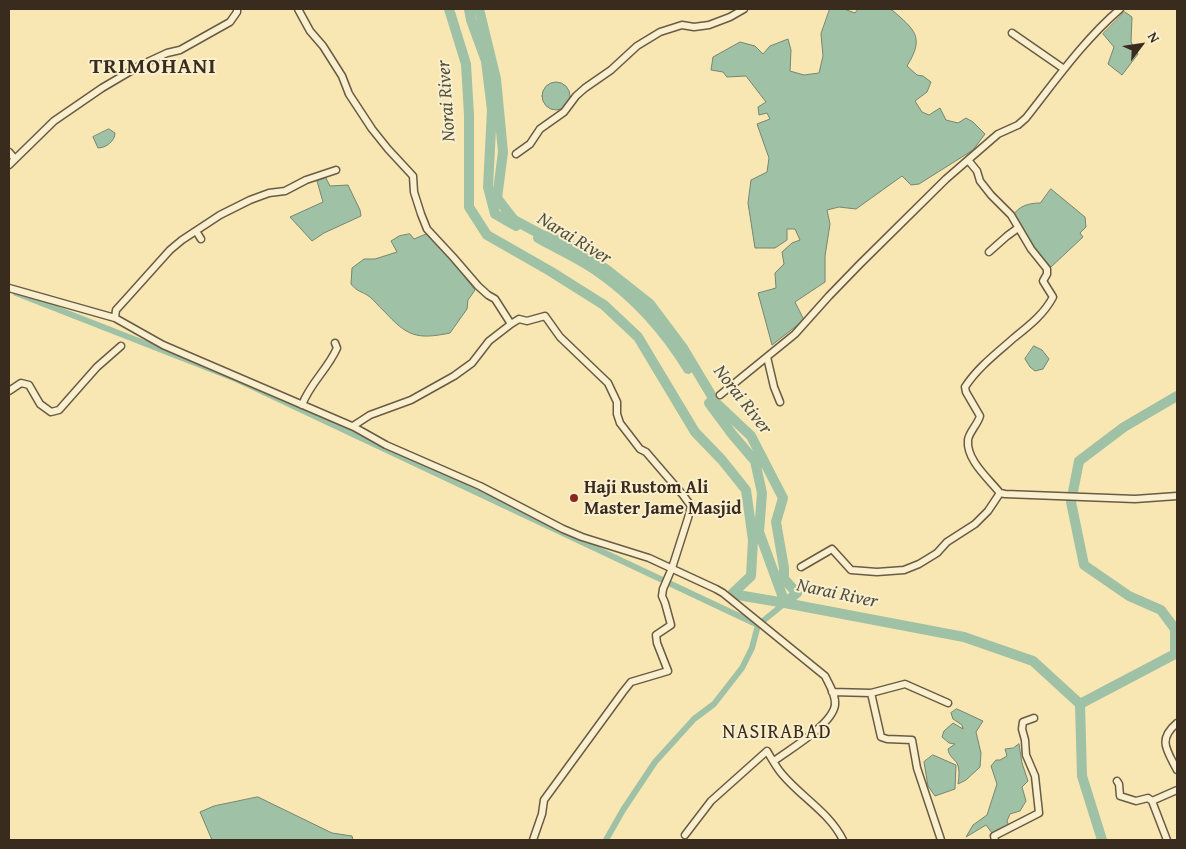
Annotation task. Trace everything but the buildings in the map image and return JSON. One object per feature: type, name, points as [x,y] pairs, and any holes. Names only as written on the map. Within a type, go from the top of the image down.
[{"type":"street","points":[[9,165],[46,127],[102,88],[148,61],[180,50],[230,22],[237,9]]},
{"type":"street","points":[[298,9],[310,31],[323,46],[342,76],[349,94],[372,128],[413,176],[416,200],[427,229],[478,286],[495,299],[511,324]]},
{"type":"street","points":[[516,154],[530,144],[540,129],[564,112],[576,96],[612,70],[637,46],[660,32],[682,25],[694,27],[708,25],[730,17],[744,9]]},
{"type":"street","points":[[720,394],[795,334],[900,223],[968,160],[998,134],[1018,125],[1026,118],[1092,35],[1120,9]]},
{"type":"street","points":[[1012,32],[1064,69]]},
{"type":"street","points":[[9,152],[15,159]]},
{"type":"street","points":[[968,160],[977,171],[980,181],[991,196],[1010,215],[1031,249],[1047,269],[1047,274],[1043,281],[1053,297],[1035,321],[990,358],[965,387],[980,416],[968,438],[973,458],[1003,494],[1135,499],[1177,496]]},
{"type":"street","points":[[115,318],[116,310],[170,250],[196,231],[250,200],[269,193],[285,191],[306,180],[336,170]]},
{"type":"street","points":[[989,252],[1018,228]]},
{"type":"street","points":[[196,231],[201,239]]},
{"type":"street","points":[[9,288],[115,318],[164,345],[353,426],[386,445],[480,486],[564,529],[582,537],[649,558],[723,593],[825,676],[832,692],[835,704],[829,719],[804,741],[774,762]]},
{"type":"street","points":[[353,426],[370,414],[412,400],[454,376],[472,363],[489,341],[519,319],[527,321],[545,316],[560,337],[608,383],[617,402],[617,414],[620,423],[640,449],[646,452],[691,506],[672,568],[663,589],[662,596],[671,625],[656,635],[657,643],[668,672],[631,682],[544,800],[542,814],[533,840]]},
{"type":"street","points":[[302,405],[305,397],[334,356],[337,348],[335,343]]},
{"type":"street","points":[[9,391],[21,383],[29,385],[40,404],[51,412],[59,410],[98,367],[121,346]]},
{"type":"street","points":[[767,357],[774,387],[780,402]]},
{"type":"street","points":[[801,567],[832,549],[851,570],[877,572],[911,568],[927,560],[947,542],[975,524],[1003,494]]},
{"type":"street","points":[[832,692],[871,693],[906,684],[948,703]]},
{"type":"street","points":[[871,693],[881,737],[912,740],[917,768],[941,840]]},
{"type":"street","points":[[995,840],[994,836],[1039,813],[1035,776],[1026,755],[1022,729],[1023,722],[1034,718]]},
{"type":"street","points":[[1177,723],[1165,737],[1165,746],[1177,770]]},
{"type":"street","points":[[685,835],[711,801],[767,751],[782,774],[828,818],[843,840]]},
{"type":"street","points":[[1117,781],[1120,796],[1136,801],[1148,798],[1152,801],[1168,840]]},
{"type":"street","points":[[1152,801],[1177,790]]},
{"type":"shaded area","points":[[830,9],[844,9],[855,13],[858,9],[892,10],[907,23],[915,35],[915,48],[907,66],[917,75],[923,76],[931,82],[927,92],[915,101],[922,112],[929,115],[940,108],[946,120],[958,123],[966,118],[985,134],[973,150],[919,184],[911,185],[902,176],[856,209],[839,207],[827,210],[830,224],[825,256],[825,282],[795,302],[804,320],[772,345],[758,293],[776,288],[775,273],[784,264],[782,252],[792,243],[800,240],[795,229],[787,229],[787,240],[775,248],[755,248],[748,203],[751,180],[767,172],[769,158],[757,124],[770,119],[767,113],[759,115],[758,107],[766,102],[746,76],[727,77],[723,72],[711,70],[713,57],[740,42],[755,46],[763,54],[770,46],[788,39],[791,50],[790,71],[804,75],[819,73],[823,56],[821,34]]},
{"type":"shaded area","points":[[1125,12],[1132,17],[1131,42],[1138,54],[1122,75],[1108,64],[1114,47],[1103,34]]},
{"type":"shaded area","points":[[556,82],[566,86],[570,96],[566,106],[556,110],[546,106],[542,96],[546,86]]},
{"type":"shaded area","points":[[109,129],[115,133],[112,141],[98,148],[93,137]]},
{"type":"shaded area","points":[[326,178],[330,186],[348,185],[361,216],[324,233],[312,241],[290,217],[323,202],[317,181]]},
{"type":"shaded area","points":[[1051,189],[1085,217],[1086,227],[1080,233],[1083,237],[1051,267],[1030,245],[1024,230],[1013,216],[1024,206],[1040,203]]},
{"type":"shaded area","points":[[410,234],[414,239],[426,234],[446,253],[475,290],[468,300],[467,309],[450,333],[420,336],[406,331],[370,297],[351,284],[352,268],[364,259],[375,259],[397,252],[391,241],[399,236]]},
{"type":"shaded area","points":[[1034,346],[1042,350],[1049,359],[1043,369],[1035,371],[1025,359]]},
{"type":"shaded area","points":[[957,709],[983,721],[976,732],[981,753],[980,767],[966,780],[958,784],[958,766],[948,749],[955,744],[949,743],[942,737],[944,731],[953,723],[963,729],[962,725],[953,719],[951,713]]},
{"type":"shaded area","points":[[1019,744],[1022,763],[1028,781],[1022,787],[1026,801],[1020,811],[1010,814],[1007,821],[1009,826],[992,833],[986,825],[966,837],[973,825],[987,815],[997,784],[991,766],[996,760],[1007,756],[1005,749],[1013,748]]},
{"type":"shaded area","points":[[933,755],[956,765],[955,789],[935,796],[928,786],[924,762]]},
{"type":"shaded area","points":[[258,797],[332,833],[352,836],[353,840],[212,840],[200,812],[214,806]]},
{"type":"waterway","name":"Norai River","points":[[449,9],[466,64],[469,115],[469,207],[487,235],[604,305],[638,337],[695,432],[722,460],[746,490],[753,540],[751,576],[732,594],[785,603],[797,593],[784,579],[784,568],[776,522],[783,498],[751,436],[716,403],[683,348],[650,304],[607,270],[564,241],[542,235],[514,220],[497,198],[503,152],[496,79],[479,9]]},
{"type":"waterway","name":"Narai River","points":[[469,9],[471,20],[486,61],[492,110],[488,187],[495,214],[516,226]]},
{"type":"waterway","name":"Narai River","points":[[538,238],[578,259],[626,294],[670,342],[688,369]]},
{"type":"waterway","points":[[16,293],[236,379],[758,625]]},
{"type":"waterway","points":[[1080,704],[1175,654],[1175,629],[1161,610],[1129,596],[1084,565],[1071,502],[1079,461],[1124,427],[1177,396]]},
{"type":"waterway","name":"Narai River","points":[[709,403],[755,461],[762,493],[759,532],[785,603],[964,637],[1033,661],[1080,704],[1082,776],[1102,840]]},
{"type":"waterway","points":[[606,840],[623,810],[655,762],[694,719],[714,704],[742,668],[752,648],[758,625],[785,603]]},
{"type":"place","name":"Haji Rustom Ali Master Jame Masjid","points":[[574,498]]},
{"type":"district","name":"TRIMOHANI","points":[[153,67]]},
{"type":"district","name":"NASIRABAD","points":[[777,733]]}]
